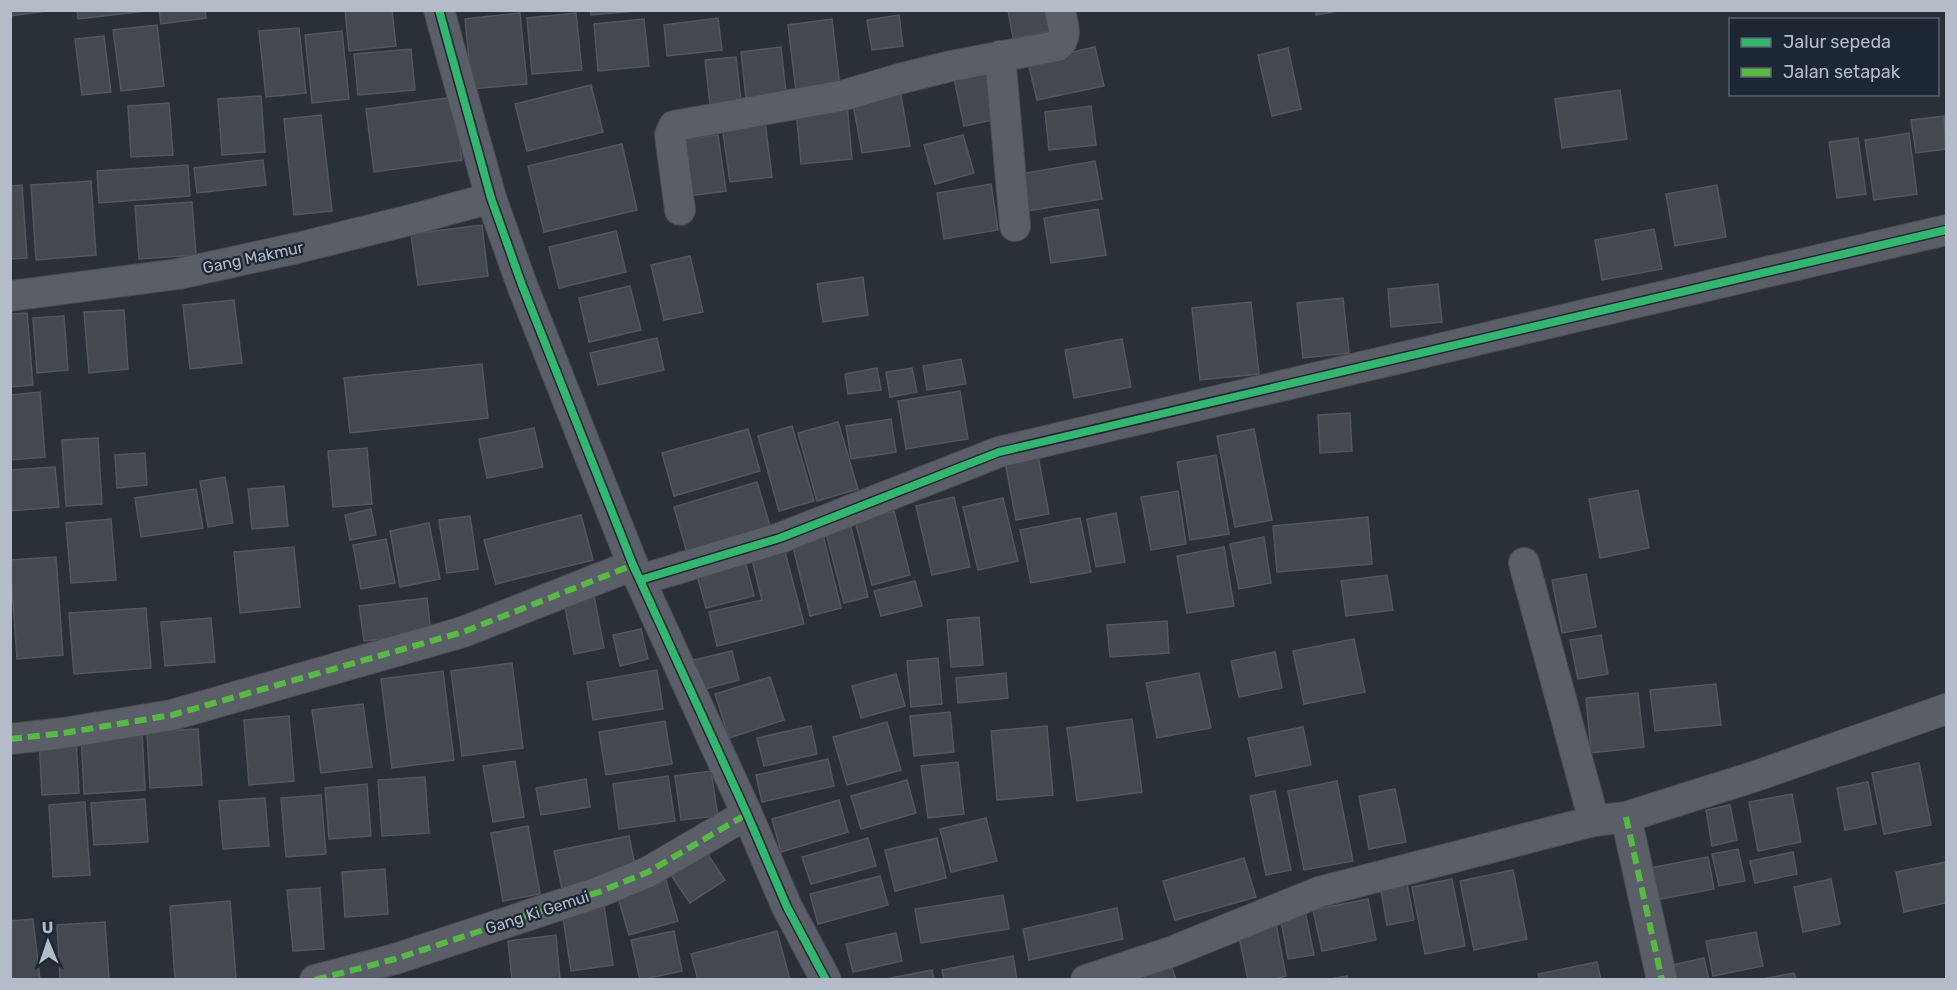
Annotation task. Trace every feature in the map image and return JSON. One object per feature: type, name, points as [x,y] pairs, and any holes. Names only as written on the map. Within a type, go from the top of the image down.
[{"type":"street","points":[[439,10],[491,198],[522,285],[636,573],[747,814],[787,907],[826,980]]},
{"type":"street","points":[[680,210],[670,135],[674,126],[845,95],[899,79],[1000,56],[1057,46],[1061,44],[1064,36],[1060,10]]},
{"type":"street","points":[[1000,56],[1015,226]]},
{"type":"street","name":"Gang Makmur","points":[[10,296],[178,274],[297,248],[491,198]]},
{"type":"street","points":[[10,739],[64,733],[172,715],[463,632],[636,573],[780,538],[999,452],[1947,230]]},
{"type":"street","points":[[1524,563],[1594,821]]},
{"type":"street","points":[[1086,980],[1171,952],[1319,892],[1594,821],[1626,817],[1756,776],[1947,709]]},
{"type":"street","name":"Gang Ki Gemui","points":[[315,980],[396,959],[599,892],[648,872],[747,814]]},
{"type":"street","points":[[1626,817],[1662,980]]},
{"type":"building","points":[[10,10],[55,10],[10,16]]},
{"type":"building","points":[[77,10],[146,10],[146,11],[78,19]]},
{"type":"building","points":[[159,10],[205,10],[206,18],[161,24]]},
{"type":"building","points":[[345,10],[392,10],[396,46],[349,51]]},
{"type":"building","points":[[590,10],[635,10],[635,11],[591,15]]},
{"type":"building","points":[[1008,10],[1054,10],[1058,30],[1013,38]]},
{"type":"building","points":[[1316,10],[1343,10],[1316,15]]},
{"type":"building","points":[[520,13],[527,84],[472,89],[465,19]]},
{"type":"building","points":[[576,13],[582,70],[532,74],[527,18]]},
{"type":"building","points":[[899,15],[903,46],[872,50],[867,20]]},
{"type":"building","points":[[718,18],[722,50],[667,56],[664,25]]},
{"type":"building","points":[[644,19],[649,66],[598,71],[594,24]]},
{"type":"building","points":[[832,19],[841,95],[797,100],[788,25]]},
{"type":"building","points":[[157,25],[164,86],[121,91],[113,30]]},
{"type":"building","points":[[299,28],[306,93],[266,97],[259,31]]},
{"type":"building","points":[[342,31],[349,99],[312,103],[305,35]]},
{"type":"building","points":[[104,36],[111,92],[82,95],[75,39]]},
{"type":"building","points":[[781,47],[787,102],[747,107],[741,52]]},
{"type":"building","points":[[1095,47],[1104,86],[1037,100],[1028,62]]},
{"type":"building","points":[[1288,48],[1301,109],[1272,116],[1258,55]]},
{"type":"building","points":[[411,49],[415,90],[358,95],[354,54]]},
{"type":"building","points":[[736,57],[742,109],[711,113],[705,60]]},
{"type":"building","points":[[991,61],[1002,118],[964,126],[952,69]]},
{"type":"building","points":[[591,85],[603,132],[527,151],[515,104]]},
{"type":"building","points":[[900,90],[910,146],[862,153],[852,98]]},
{"type":"building","points":[[1620,90],[1627,139],[1562,148],[1555,99]]},
{"type":"building","points":[[261,96],[265,152],[222,155],[218,99]]},
{"type":"building","points":[[453,97],[462,160],[374,172],[366,109]]},
{"type":"building","points":[[169,103],[173,155],[131,157],[128,106]]},
{"type":"building","points":[[847,104],[852,159],[801,164],[796,109]]},
{"type":"building","points":[[1091,106],[1096,145],[1049,150],[1045,112]]},
{"type":"building","points":[[321,115],[332,211],[294,215],[284,119]]},
{"type":"building","points":[[1944,116],[1946,149],[1916,153],[1911,120]]},
{"type":"building","points":[[765,122],[772,177],[730,182],[722,127]]},
{"type":"building","points":[[1909,133],[1917,194],[1874,200],[1865,140]]},
{"type":"building","points":[[718,135],[726,191],[688,196],[680,140]]},
{"type":"building","points":[[963,135],[974,173],[935,184],[924,145]]},
{"type":"building","points":[[1858,138],[1866,194],[1837,198],[1829,142]]},
{"type":"building","points":[[622,144],[637,210],[544,232],[528,166]]},
{"type":"building","points":[[263,160],[266,185],[197,193],[194,168]]},
{"type":"building","points":[[1095,161],[1102,199],[1022,212],[1015,175]]},
{"type":"building","points":[[188,165],[190,196],[99,203],[97,171]]},
{"type":"building","points":[[91,181],[96,255],[36,260],[31,185]]},
{"type":"building","points":[[991,184],[998,230],[944,239],[937,193]]},
{"type":"building","points":[[22,185],[27,258],[10,259],[10,186]]},
{"type":"building","points":[[1717,185],[1726,237],[1675,246],[1666,194]]},
{"type":"building","points":[[192,202],[196,255],[139,259],[135,206]]},
{"type":"building","points":[[1098,209],[1106,255],[1051,263],[1044,218]]},
{"type":"building","points":[[482,225],[488,276],[418,285],[411,234]]},
{"type":"building","points":[[1654,229],[1662,269],[1602,280],[1595,240]]},
{"type":"building","points":[[616,231],[626,272],[559,288],[549,247]]},
{"type":"building","points":[[690,256],[703,312],[664,320],[651,265]]},
{"type":"building","points":[[863,277],[868,315],[823,322],[817,284]]},
{"type":"building","points":[[1438,284],[1442,322],[1391,327],[1388,289]]},
{"type":"building","points":[[630,286],[641,330],[589,342],[579,298]]},
{"type":"building","points":[[1343,298],[1349,353],[1303,358],[1297,303]]},
{"type":"building","points":[[234,300],[242,363],[190,369],[183,305]]},
{"type":"building","points":[[1251,302],[1259,374],[1200,380],[1192,308]]},
{"type":"building","points":[[124,310],[128,369],[89,373],[84,312]]},
{"type":"building","points":[[27,313],[33,385],[10,387],[10,314]]},
{"type":"building","points":[[64,316],[68,370],[37,373],[33,318]]},
{"type":"building","points":[[657,338],[664,370],[598,385],[590,353]]},
{"type":"building","points":[[1122,339],[1131,387],[1074,398],[1065,350]]},
{"type":"building","points":[[961,359],[966,384],[927,390],[923,366]]},
{"type":"building","points":[[482,364],[488,418],[350,433],[344,378]]},
{"type":"building","points":[[877,368],[881,390],[848,394],[845,374]]},
{"type":"building","points":[[912,368],[917,392],[890,397],[886,372]]},
{"type":"building","points":[[960,391],[968,439],[906,449],[898,401]]},
{"type":"building","points":[[40,392],[45,457],[10,460],[10,395]]},
{"type":"building","points":[[1350,413],[1352,451],[1320,453],[1318,415]]},
{"type":"building","points":[[891,419],[896,452],[851,459],[846,426]]},
{"type":"building","points":[[838,422],[858,489],[817,501],[798,433]]},
{"type":"building","points":[[792,426],[814,501],[779,511],[758,436]]},
{"type":"building","points":[[534,428],[543,467],[487,478],[479,439]]},
{"type":"building","points":[[748,429],[760,471],[674,496],[662,453]]},
{"type":"building","points":[[1254,429],[1272,520],[1235,527],[1217,436]]},
{"type":"building","points":[[98,438],[102,504],[66,506],[62,440]]},
{"type":"building","points":[[367,448],[372,504],[333,507],[328,451]]},
{"type":"building","points":[[145,453],[147,485],[117,488],[115,455]]},
{"type":"building","points":[[1216,455],[1229,534],[1190,540],[1177,462]]},
{"type":"building","points":[[1038,456],[1049,514],[1016,520],[1005,462]]},
{"type":"building","points":[[55,467],[59,507],[10,511],[10,470]]},
{"type":"building","points":[[225,477],[233,523],[208,527],[200,481]]},
{"type":"building","points":[[757,482],[773,536],[689,560],[674,507]]},
{"type":"building","points":[[284,486],[288,526],[252,529],[248,489]]},
{"type":"building","points":[[196,489],[203,528],[141,537],[135,498]]},
{"type":"building","points":[[1638,490],[1649,548],[1600,558],[1589,499]]},
{"type":"building","points":[[1178,491],[1186,544],[1151,550],[1141,497]]},
{"type":"building","points":[[954,497],[970,567],[932,575],[916,506]]},
{"type":"building","points":[[1003,498],[1018,561],[978,570],[963,507]]},
{"type":"building","points":[[371,509],[376,535],[350,540],[345,515]]},
{"type":"building","points":[[894,511],[910,575],[872,585],[855,521]]},
{"type":"building","points":[[1116,513],[1125,562],[1096,567],[1087,519]]},
{"type":"building","points":[[581,515],[593,560],[496,584],[484,540]]},
{"type":"building","points":[[470,516],[478,569],[447,573],[439,520]]},
{"type":"building","points":[[1368,517],[1372,564],[1277,572],[1273,526]]},
{"type":"building","points":[[1080,518],[1091,572],[1031,583],[1020,530]]},
{"type":"building","points":[[111,519],[116,580],[71,583],[66,523]]},
{"type":"building","points":[[429,523],[440,579],[400,587],[390,531]]},
{"type":"building","points":[[851,527],[868,597],[844,603],[826,533]]},
{"type":"building","points":[[823,535],[841,608],[810,616],[792,543]]},
{"type":"building","points":[[1264,537],[1271,583],[1239,589],[1230,544]]},
{"type":"building","points":[[386,539],[395,583],[361,589],[353,545]]},
{"type":"building","points":[[294,547],[300,607],[240,613],[234,552]]},
{"type":"building","points":[[1224,547],[1234,606],[1187,613],[1177,556]]},
{"type":"building","points":[[784,548],[804,624],[717,646],[709,612],[762,600],[751,556]]},
{"type":"building","points":[[56,557],[63,655],[17,659],[10,560]]},
{"type":"building","points":[[745,560],[754,596],[706,608],[696,572]]},
{"type":"building","points":[[1586,574],[1596,627],[1562,633],[1552,580]]},
{"type":"building","points":[[1387,575],[1393,610],[1346,616],[1341,581]]},
{"type":"building","points":[[915,581],[922,606],[881,616],[874,591]]},
{"type":"building","points":[[594,596],[604,648],[574,654],[564,602]]},
{"type":"building","points":[[427,598],[431,634],[364,641],[359,606]]},
{"type":"building","points":[[146,608],[151,668],[74,674],[69,613]]},
{"type":"building","points":[[979,617],[983,665],[951,667],[947,620]]},
{"type":"building","points":[[211,618],[215,662],[165,666],[161,622]]},
{"type":"building","points":[[1167,621],[1169,653],[1110,657],[1107,625]]},
{"type":"building","points":[[641,629],[648,659],[620,666],[613,635]]},
{"type":"building","points":[[1601,635],[1608,674],[1578,679],[1570,640]]},
{"type":"building","points":[[1354,639],[1365,692],[1304,704],[1293,651]]},
{"type":"building","points":[[732,651],[739,680],[697,691],[689,661]]},
{"type":"building","points":[[1275,652],[1282,688],[1239,697],[1231,661]]},
{"type":"building","points":[[938,658],[942,704],[911,707],[907,661]]},
{"type":"building","points":[[512,663],[523,748],[462,756],[451,671]]},
{"type":"building","points":[[657,670],[663,709],[593,720],[587,682]]},
{"type":"building","points":[[443,671],[454,760],[392,768],[381,679]]},
{"type":"building","points":[[1006,673],[1008,698],[958,703],[956,678]]},
{"type":"building","points":[[1199,673],[1211,728],[1157,738],[1146,683]]},
{"type":"building","points":[[896,674],[905,706],[861,718],[852,686]]},
{"type":"building","points":[[770,677],[784,720],[729,738],[715,694]]},
{"type":"building","points":[[1716,684],[1721,725],[1655,731],[1650,690]]},
{"type":"building","points":[[1638,693],[1644,747],[1591,753],[1586,698]]},
{"type":"building","points":[[363,704],[372,767],[321,773],[312,710]]},
{"type":"building","points":[[950,712],[954,752],[914,756],[910,716]]},
{"type":"building","points":[[289,716],[294,781],[249,785],[244,720]]},
{"type":"building","points":[[1132,719],[1142,792],[1077,801],[1067,728]]},
{"type":"building","points":[[665,721],[672,764],[606,775],[599,732]]},
{"type":"building","points":[[887,722],[901,770],[847,785],[833,737]]},
{"type":"building","points":[[811,726],[817,754],[764,766],[757,738]]},
{"type":"building","points":[[1047,726],[1053,795],[997,800],[991,731]]},
{"type":"building","points":[[1303,727],[1311,765],[1256,776],[1248,738]]},
{"type":"building","points":[[198,729],[202,785],[150,788],[147,732]]},
{"type":"building","points":[[142,730],[145,790],[84,794],[81,733]]},
{"type":"building","points":[[76,737],[79,793],[42,795],[39,739]]},
{"type":"building","points":[[828,759],[834,786],[762,802],[756,775]]},
{"type":"building","points":[[515,761],[524,817],[493,822],[483,766]]},
{"type":"building","points":[[958,762],[964,814],[928,818],[921,766]]},
{"type":"building","points":[[1919,763],[1931,825],[1884,834],[1872,773]]},
{"type":"building","points":[[711,771],[718,816],[681,820],[675,776]]},
{"type":"building","points":[[668,776],[675,821],[619,829],[613,784]]},
{"type":"building","points":[[425,777],[429,833],[382,836],[378,780]]},
{"type":"building","points":[[586,779],[590,807],[541,815],[536,788]]},
{"type":"building","points":[[907,780],[916,813],[861,829],[851,796]]},
{"type":"building","points":[[1337,781],[1353,861],[1304,870],[1288,791]]},
{"type":"building","points":[[1868,782],[1876,824],[1845,830],[1837,788]]},
{"type":"building","points":[[367,784],[371,836],[329,839],[325,788]]},
{"type":"building","points":[[1395,789],[1406,842],[1369,849],[1359,796]]},
{"type":"building","points":[[1275,791],[1291,870],[1266,875],[1250,796]]},
{"type":"building","points":[[1792,794],[1801,842],[1758,851],[1749,802]]},
{"type":"building","points":[[321,795],[326,854],[286,857],[281,798]]},
{"type":"building","points":[[265,798],[269,846],[223,849],[219,801]]},
{"type":"building","points":[[145,799],[148,842],[94,845],[91,803]]},
{"type":"building","points":[[839,800],[848,832],[781,852],[772,819]]},
{"type":"building","points":[[85,802],[90,875],[53,877],[49,805]]},
{"type":"building","points":[[1730,805],[1737,840],[1712,846],[1706,810]]},
{"type":"building","points":[[986,818],[997,861],[951,872],[940,829]]},
{"type":"building","points":[[528,826],[540,894],[503,901],[491,833]]},
{"type":"building","points":[[629,836],[637,875],[562,889],[554,851]]},
{"type":"building","points":[[868,838],[876,866],[811,884],[802,857]]},
{"type":"building","points":[[937,838],[946,878],[895,891],[885,850]]},
{"type":"building","points":[[702,846],[725,880],[690,903],[667,869]]},
{"type":"building","points":[[1738,849],[1745,881],[1719,886],[1712,854]]},
{"type":"building","points":[[1793,852],[1797,874],[1755,883],[1750,861]]},
{"type":"building","points":[[1708,857],[1714,889],[1650,901],[1644,869]]},
{"type":"building","points":[[1244,858],[1256,897],[1175,920],[1163,881]]},
{"type":"building","points":[[1946,862],[1946,903],[1904,912],[1896,872]]},
{"type":"building","points":[[385,869],[388,914],[345,917],[342,872]]},
{"type":"building","points":[[1513,870],[1527,939],[1474,950],[1460,881]]},
{"type":"building","points":[[664,874],[678,921],[629,935],[615,887]]},
{"type":"building","points":[[880,876],[888,905],[818,924],[810,894]]},
{"type":"building","points":[[1406,879],[1414,920],[1387,925],[1380,885]]},
{"type":"building","points":[[1452,879],[1465,946],[1425,954],[1412,887]]},
{"type":"building","points":[[1831,879],[1840,924],[1803,932],[1794,887]]},
{"type":"building","points":[[320,888],[324,949],[293,951],[287,890]]},
{"type":"building","points":[[1003,895],[1009,929],[921,943],[915,909]]},
{"type":"building","points":[[1368,899],[1376,940],[1322,951],[1313,910]]},
{"type":"building","points":[[230,901],[236,978],[175,980],[170,906]]},
{"type":"building","points":[[604,905],[613,965],[571,971],[562,911]]},
{"type":"building","points":[[1304,906],[1314,955],[1288,959],[1279,910]]},
{"type":"building","points":[[1117,908],[1123,939],[1029,960],[1023,929]]},
{"type":"building","points":[[33,919],[40,980],[10,980],[10,921]]},
{"type":"building","points":[[105,922],[109,980],[60,980],[57,925]]},
{"type":"building","points":[[1276,924],[1286,976],[1271,980],[1248,980],[1238,932]]},
{"type":"building","points":[[674,931],[682,971],[640,980],[631,940]]},
{"type":"building","points":[[777,931],[790,980],[698,980],[691,954]]},
{"type":"building","points":[[1756,932],[1763,966],[1713,976],[1706,941]]},
{"type":"building","points":[[896,933],[902,961],[853,972],[846,944]]},
{"type":"building","points":[[556,935],[560,980],[512,980],[508,941]]},
{"type":"building","points":[[1013,956],[1017,980],[944,980],[942,970]]},
{"type":"building","points":[[1704,958],[1709,980],[1671,980],[1668,966]]},
{"type":"building","points":[[1169,959],[1176,980],[1125,980]]},
{"type":"building","points":[[1597,962],[1601,980],[1540,980],[1538,974]]},
{"type":"building","points":[[932,970],[934,980],[881,980]]},
{"type":"building","points":[[1794,973],[1796,980],[1758,980]]},
{"type":"building","points":[[1347,976],[1348,980],[1327,980]]},
{"type":"marked path","points":[[10,739],[64,733],[172,715],[463,632],[633,565]]},
{"type":"marked path","points":[[315,980],[395,959],[599,892],[648,872],[747,814]]},
{"type":"marked path","points":[[1626,817],[1662,980]]},
{"type":"cycle path","points":[[439,10],[491,198],[522,285],[633,565],[787,907],[826,980]]},
{"type":"cycle path","points":[[640,580],[780,538],[999,452],[1946,230]]}]
